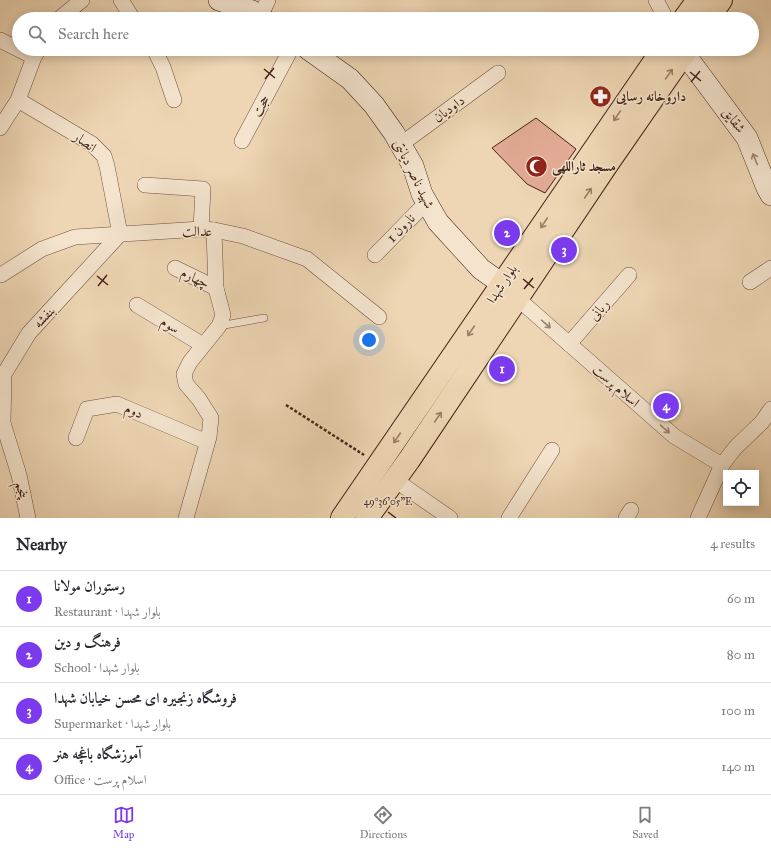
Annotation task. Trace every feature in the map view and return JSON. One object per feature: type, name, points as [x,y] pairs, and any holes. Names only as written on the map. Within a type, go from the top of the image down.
[{"type":"main road","points":[[219,0],[255,9]]},
{"type":"main road","points":[[689,12],[698,0]]},
{"type":"main road","points":[[713,12],[721,0]]},
{"type":"main road","name":"شهید ناصر دیانتی","points":[[318,56],[350,79],[374,105],[413,166],[422,194],[438,222],[481,269],[510,291]]},
{"type":"main road","name":"بلوار شهدا","points":[[368,518],[395,480],[510,291],[659,56]]},
{"type":"main road","name":"بلوار شهدا","points":[[342,518],[510,291],[608,163],[680,56]]},
{"type":"main road","name":"شقایق","points":[[688,56],[747,138],[771,195]]},
{"type":"street","points":[[67,12],[82,0]]},
{"type":"street","points":[[121,0],[129,12]]},
{"type":"street","points":[[656,0],[662,12]]},
{"type":"street","points":[[0,40],[12,44]]},
{"type":"street","points":[[0,128],[18,100],[35,56]]},
{"type":"street","points":[[158,56],[163,67],[174,100]]},
{"type":"street","name":"حجت","points":[[242,141],[287,56]]},
{"type":"street","name":"داودیان","points":[[400,145],[498,73]]},
{"type":"street","name":"انصار","points":[[18,100],[92,144],[104,156],[120,234]]},
{"type":"street","points":[[146,185],[203,189],[207,230],[216,288],[223,315],[219,326],[190,362],[184,374],[186,384],[199,398],[212,418],[207,442],[186,518]]},
{"type":"street","name":"نارون 1","points":[[375,255],[427,202]]},
{"type":"street","name":"عدالت","points":[[0,275],[42,249],[75,237],[207,230],[243,236],[306,259],[379,317]]},
{"type":"street","name":"بنفشه","points":[[3,417],[4,374],[28,333],[120,234]]},
{"type":"street","name":"چهارم","points":[[175,268],[216,288]]},
{"type":"street","points":[[750,282],[771,268]]},
{"type":"street","name":"ربانی","points":[[569,344],[629,276]]},
{"type":"street","name":"اسلام پرست","points":[[510,291],[674,436],[722,465]]},
{"type":"street","name":"سوم","points":[[138,305],[203,345]]},
{"type":"street","name":"دوم","points":[[76,438],[87,409],[117,404],[207,442]]},
{"type":"street","points":[[703,515],[722,465],[735,448],[766,426],[771,409]]},
{"type":"street","name":"پنجم","points":[[3,417],[3,423],[19,475],[28,518]]},
{"type":"street","points":[[509,518],[552,450]]},
{"type":"street","points":[[395,480],[450,518]]},
{"type":"lane","points":[[219,326],[264,318]]},
{"type":"path","points":[[286,405],[380,465]]},
{"type":"building","name":"مسجد ثاراللهی","points":[[536,118],[576,149],[545,193],[527,184],[492,148]]},
{"type":"place","name":"داروخانه رسایی","points":[[601,96]]},
{"type":"place","name":"مسجد ثاراللهی","points":[[537,166]]},
{"type":"place","name":"فرهنگ و دین","points":[[507,233]]},
{"type":"place","name":"فروشگاه زنجیره ای محسن خیابان شهدا","points":[[564,250]]},
{"type":"place","name":"رستوران مولانا","points":[[502,369]]},
{"type":"place","name":"آموزشگاه باغچه هنر","points":[[666,406]]}]
